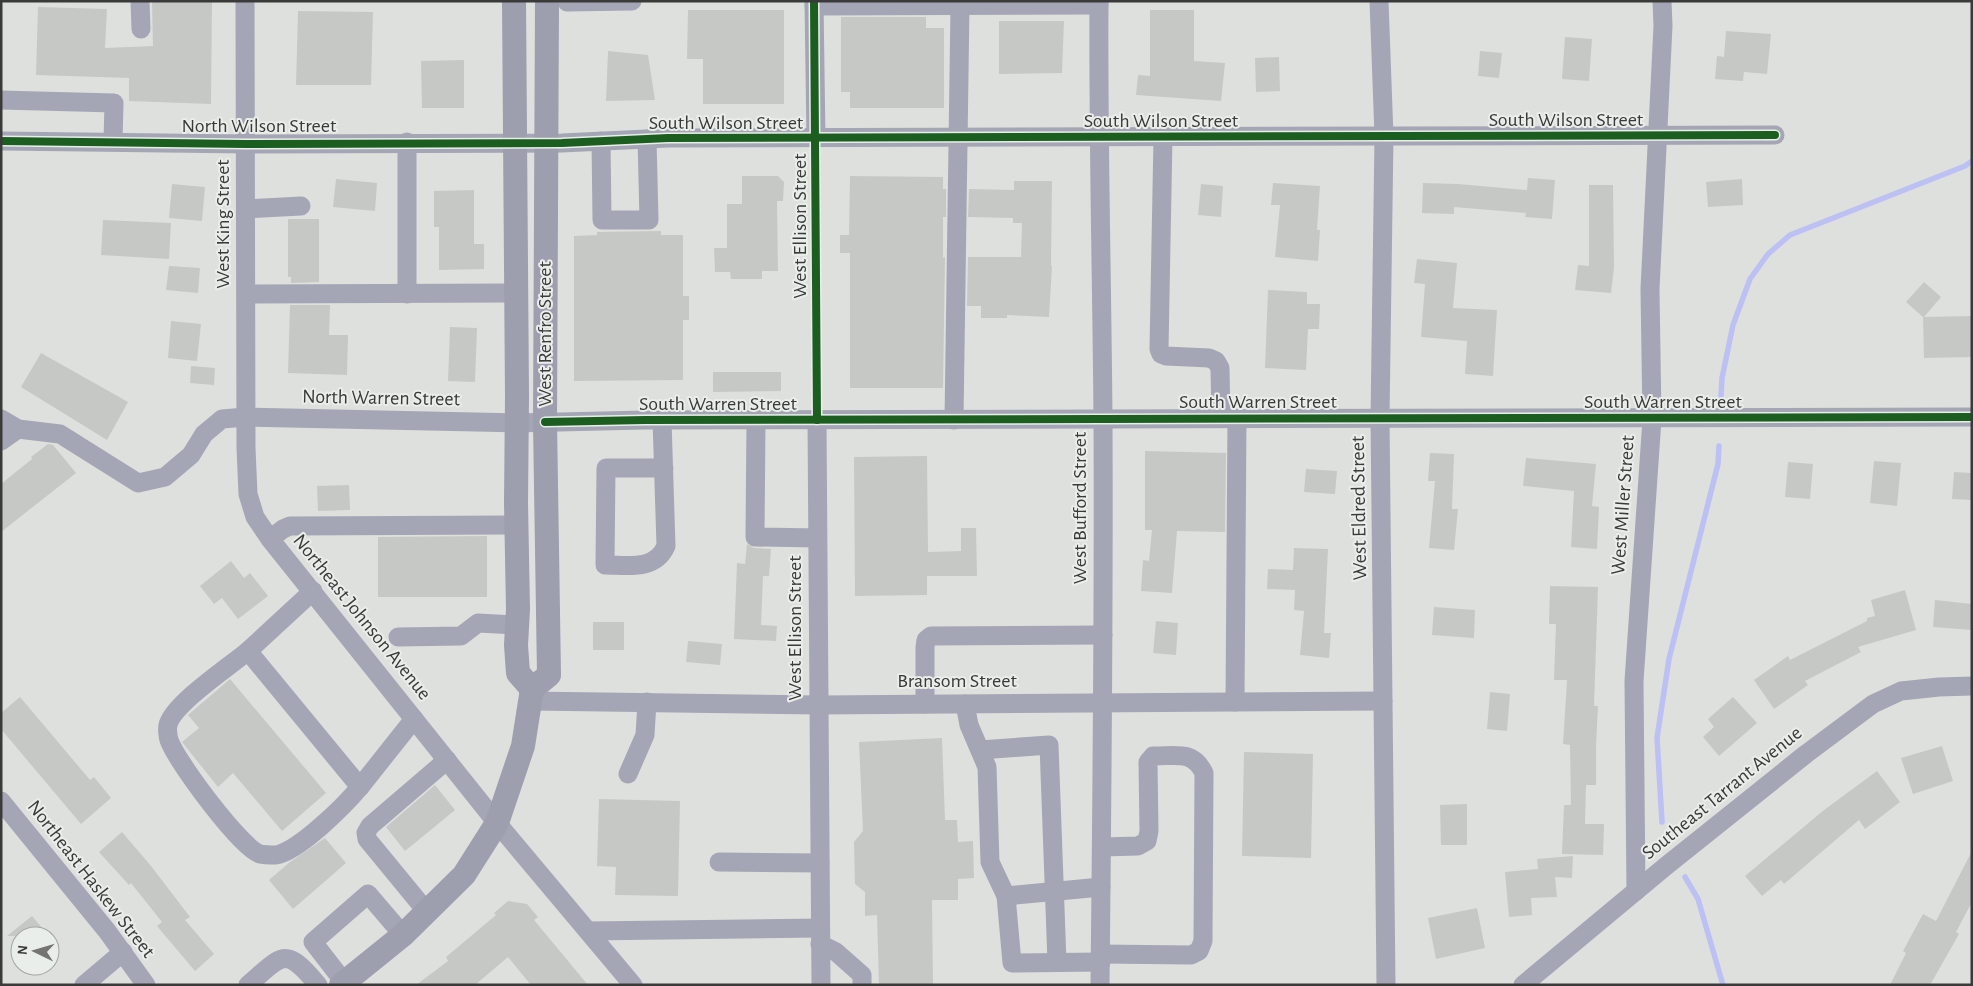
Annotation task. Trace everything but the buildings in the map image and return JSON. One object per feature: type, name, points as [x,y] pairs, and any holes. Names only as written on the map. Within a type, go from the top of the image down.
[{"type":"main road","name":"West Renfro Street","points":[[514,1],[516,143],[516,645],[518,673],[531,695],[550,675],[545,422],[547,1]]},
{"type":"main road","points":[[343,983],[403,935],[464,875],[497,823],[523,746],[531,695]]},
{"type":"street","points":[[140,1],[141,29]]},
{"type":"street","name":"West King Street","points":[[245,1],[246,417]]},
{"type":"street","points":[[567,2],[632,1]]},
{"type":"street","name":"West Eldred Street","points":[[1379,1],[1384,136],[1380,418],[1386,985]]},
{"type":"street","name":"West Miller Street","points":[[1636,892],[1634,681],[1652,418],[1650,289],[1658,136],[1662,1]]},
{"type":"street","points":[[814,4],[960,6],[1099,3]]},
{"type":"street","name":"West Bufford Street","points":[[1099,3],[1098,138],[1103,420],[1103,703],[1100,985]]},
{"type":"street","name":"West Ellison Street","points":[[814,4],[816,139]]},
{"type":"street","points":[[954,420],[960,6]]},
{"type":"street","points":[[1,100],[114,103],[113,141]]},
{"type":"street","name":"South Wilson Street","points":[[516,143],[648,139],[1775,135]]},
{"type":"street","points":[[1163,137],[1158,349],[1161,354],[1166,356],[1209,358],[1216,361],[1220,368],[1229,418],[1236,702]]},
{"type":"street","points":[[601,141],[602,220],[649,220],[648,139]]},
{"type":"street","name":"North Wilson Street","points":[[1,141],[246,144],[516,143]]},
{"type":"street","points":[[406,294],[407,142]]},
{"type":"street","points":[[246,209],[301,206]]},
{"type":"street","points":[[246,294],[516,293]]},
{"type":"street","name":"South Warren Street","points":[[545,422],[662,420],[1972,416]]},
{"type":"street","name":"North Warren Street","points":[[18,429],[60,434],[138,484],[165,477],[191,455],[204,434],[222,419],[246,417],[545,422]]},
{"type":"street","name":"Northeast Johnson Avenue","points":[[246,417],[248,494],[255,517],[270,539],[497,823],[634,985]]},
{"type":"street","points":[[1,419],[18,429],[1,441]]},
{"type":"street","points":[[662,420],[664,468],[666,546],[663,554],[644,566],[605,565],[606,468],[664,468]]},
{"type":"street","points":[[756,420],[755,537],[817,538]]},
{"type":"street","name":"West Ellison Street","points":[[817,420],[821,985]]},
{"type":"street","points":[[270,539],[283,528],[290,526],[517,526]]},
{"type":"street","points":[[313,591],[248,651],[179,706],[168,725],[168,739],[188,775],[234,832],[260,854],[276,855],[295,846],[336,812],[360,787],[414,718]]},
{"type":"street","points":[[398,637],[461,636],[478,623],[517,625]]},
{"type":"street","points":[[925,704],[925,647],[926,640],[931,636],[1103,636]]},
{"type":"street","points":[[248,651],[360,787]]},
{"type":"street","name":"Southeast Tarrant Avenue","points":[[1523,985],[1806,754],[1872,704],[1902,691],[1972,686]]},
{"type":"street","name":"Bransom Street","points":[[531,695],[647,702],[818,705],[1383,702]]},
{"type":"street","points":[[628,774],[645,735],[647,702]]},
{"type":"street","points":[[965,704],[969,725],[987,767],[990,862],[1006,896],[1012,963],[1191,955],[1199,951],[1203,941],[1204,774],[1199,763],[1188,756],[1153,756],[1148,762],[1149,831],[1147,841],[1138,846],[1102,847]]},
{"type":"street","points":[[980,750],[1049,745],[1057,962]]},
{"type":"street","points":[[427,912],[367,839],[366,833],[370,826],[447,760]]},
{"type":"street","name":"Northeast Haskew Street","points":[[1,801],[107,931],[146,985]]},
{"type":"street","points":[[719,862],[820,863]]},
{"type":"street","points":[[1006,896],[1101,887]]},
{"type":"street","points":[[343,983],[313,942],[368,894],[403,935]]},
{"type":"street","points":[[588,930],[820,936],[862,975],[862,985]]},
{"type":"street","points":[[84,985],[123,952]]},
{"type":"street","points":[[248,985],[279,959],[290,958],[307,971],[318,985]]},
{"type":"waterway","points":[[1721,396],[1722,378],[1733,325],[1750,279],[1768,254],[1790,235],[1965,166],[1972,161]]},
{"type":"waterway","points":[[1662,822],[1657,738],[1669,659],[1718,464],[1719,446]]},
{"type":"waterway","points":[[1685,877],[1698,899],[1723,985]]},
{"type":"cycle path","points":[[814,1],[817,420]]},
{"type":"cycle path","points":[[1,141],[246,144],[562,143],[668,138],[1775,135]]},
{"type":"cycle path","points":[[545,422],[645,420],[1972,417]]}]
